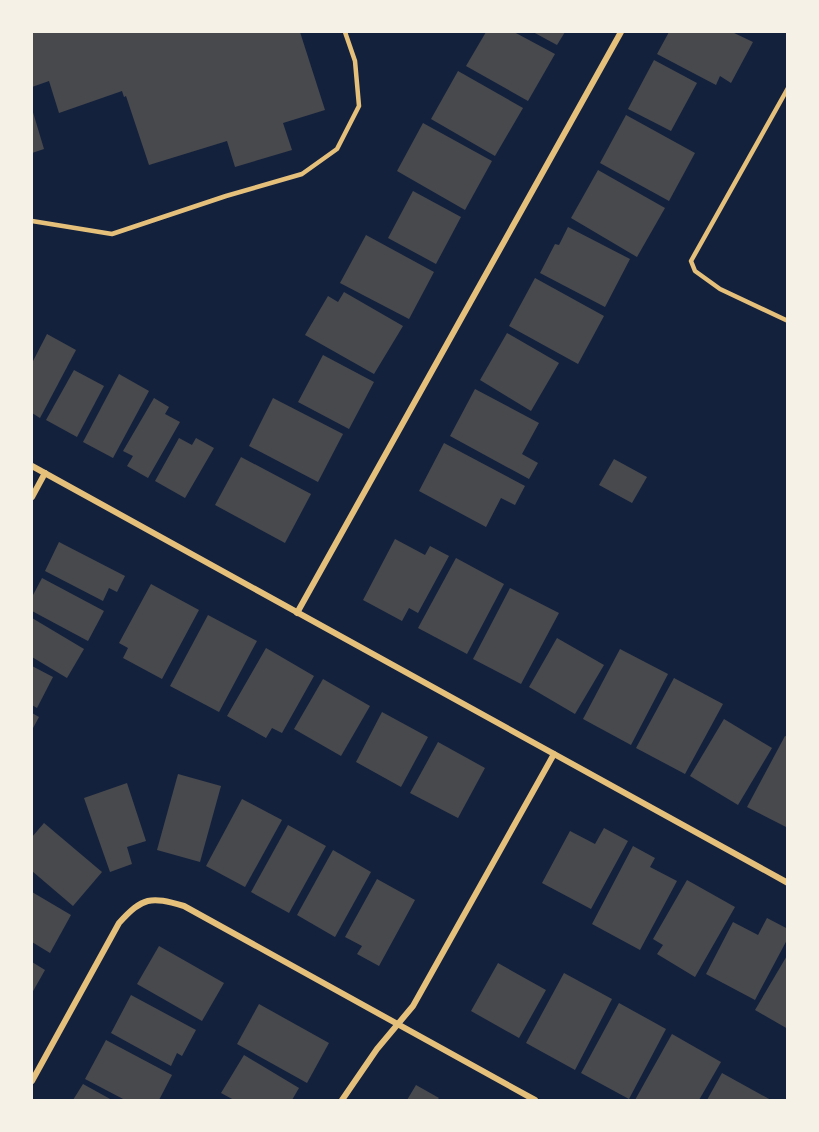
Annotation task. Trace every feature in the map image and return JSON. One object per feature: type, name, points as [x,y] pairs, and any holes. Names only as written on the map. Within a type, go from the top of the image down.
[{"type":"street","points":[[297,613],[621,32]]},
{"type":"street","points":[[32,466],[788,883]]},
{"type":"street","points":[[32,497],[45,473]]},
{"type":"street","points":[[342,1101],[372,1057],[413,1006],[554,754]]},
{"type":"street","points":[[32,1082],[119,923],[133,907],[151,899],[165,900],[184,906],[535,1101]]},
{"type":"lane","points":[[32,221],[112,234],[226,196],[302,174],[337,149],[359,105],[355,61],[345,32]]},
{"type":"lane","points":[[788,88],[691,261],[695,272],[720,289],[788,321]]},
{"type":"building","points":[[32,32],[300,32],[325,110],[283,123],[292,150],[235,167],[227,141],[149,165],[126,96],[124,97],[122,91],[59,113],[49,81],[32,87]]},
{"type":"building","points":[[486,32],[514,32],[555,54],[528,101],[466,66]]},
{"type":"building","points":[[533,32],[565,32],[557,45]]},
{"type":"building","points":[[669,32],[732,32],[753,42],[731,83],[720,76],[716,85],[657,54]]},
{"type":"building","points":[[654,60],[697,83],[671,131],[628,109]]},
{"type":"building","points":[[458,71],[523,108],[495,156],[431,119]]},
{"type":"building","points":[[32,109],[44,149],[32,153]]},
{"type":"building","points":[[626,115],[695,153],[669,201],[600,163]]},
{"type":"building","points":[[423,123],[492,161],[465,210],[397,171]]},
{"type":"building","points":[[598,170],[665,208],[637,257],[571,218]]},
{"type":"building","points":[[413,191],[461,217],[436,264],[388,238]]},
{"type":"building","points":[[568,227],[630,259],[605,307],[540,273],[555,244],[559,245]]},
{"type":"building","points":[[366,235],[434,272],[409,319],[340,283]]},
{"type":"building","points":[[535,278],[604,316],[578,364],[509,326]]},
{"type":"building","points":[[344,292],[403,326],[374,374],[305,335],[328,296],[338,302]]},
{"type":"building","points":[[507,333],[559,363],[531,411],[480,380]]},
{"type":"building","points":[[47,334],[76,350],[40,418],[32,413],[32,363]]},
{"type":"building","points":[[323,355],[374,382],[349,429],[298,402]]},
{"type":"building","points":[[74,370],[104,386],[77,437],[46,420]]},
{"type":"building","points":[[119,374],[149,391],[113,458],[83,442]]},
{"type":"building","points":[[475,389],[539,423],[522,454],[538,463],[529,479],[450,436]]},
{"type":"building","points":[[154,398],[169,407],[165,414],[180,422],[148,478],[127,466],[133,456],[123,451]]},
{"type":"building","points":[[273,398],[343,434],[318,482],[249,446]]},
{"type":"building","points":[[179,438],[192,445],[196,438],[214,448],[185,498],[155,481]]},
{"type":"building","points":[[444,443],[525,486],[515,505],[501,498],[486,527],[419,491]]},
{"type":"building","points":[[241,457],[311,494],[285,543],[215,505]]},
{"type":"building","points":[[614,459],[647,477],[632,503],[599,485]]},
{"type":"building","points":[[395,539],[425,555],[430,546],[449,556],[418,613],[409,608],[402,621],[363,600]]},
{"type":"building","points":[[59,542],[125,576],[117,592],[109,588],[103,601],[45,571]]},
{"type":"building","points":[[456,558],[504,584],[467,654],[418,628]]},
{"type":"building","points":[[42,578],[104,611],[88,641],[32,611],[32,597]]},
{"type":"building","points":[[151,584],[199,610],[162,679],[123,658],[128,648],[119,643]]},
{"type":"building","points":[[510,588],[559,613],[521,684],[473,659]]},
{"type":"building","points":[[208,615],[257,641],[219,712],[170,686]]},
{"type":"building","points":[[32,618],[84,649],[67,678],[32,657]]},
{"type":"building","points":[[557,638],[604,665],[575,714],[529,687]]},
{"type":"building","points":[[266,648],[314,676],[282,733],[272,728],[266,738],[227,716]]},
{"type":"building","points":[[620,649],[668,674],[631,745],[583,719]]},
{"type":"building","points":[[32,666],[53,677],[37,708],[32,705]]},
{"type":"building","points":[[674,678],[723,704],[685,774],[636,748]]},
{"type":"building","points":[[323,679],[370,706],[341,756],[294,729]]},
{"type":"building","points":[[382,712],[428,737],[401,787],[356,762]]},
{"type":"building","points":[[32,713],[39,717],[32,730]]},
{"type":"building","points":[[724,719],[772,748],[738,805],[690,776]]},
{"type":"building","points":[[785,736],[788,737],[788,828],[747,807]]},
{"type":"building","points":[[438,742],[485,768],[458,818],[410,793]]},
{"type":"building","points":[[178,774],[221,786],[200,862],[157,850]]},
{"type":"building","points":[[127,783],[146,841],[127,847],[132,864],[110,872],[84,798]]},
{"type":"building","points":[[242,799],[282,820],[245,887],[206,866]]},
{"type":"building","points":[[44,823],[102,872],[73,906],[32,871],[32,837]]},
{"type":"building","points":[[288,825],[326,846],[289,913],[251,892]]},
{"type":"building","points":[[604,828],[628,841],[591,909],[542,883],[570,831],[595,844]]},
{"type":"building","points":[[633,846],[655,858],[650,867],[677,881],[640,950],[592,924]]},
{"type":"building","points":[[333,850],[371,872],[335,937],[297,915]]},
{"type":"building","points":[[377,879],[415,900],[379,966],[357,954],[362,946],[345,937]]},
{"type":"building","points":[[687,880],[735,907],[695,977],[657,954],[663,945],[653,939]]},
{"type":"building","points":[[32,892],[71,915],[50,953],[32,942]]},
{"type":"building","points":[[767,918],[788,929],[788,938],[755,1000],[706,974],[733,922],[758,935]]},
{"type":"building","points":[[159,946],[224,983],[202,1021],[137,984]]},
{"type":"building","points":[[788,954],[788,1029],[755,1010]]},
{"type":"building","points":[[32,962],[45,970],[32,993]]},
{"type":"building","points":[[498,963],[546,990],[519,1038],[471,1011]]},
{"type":"building","points":[[564,973],[612,999],[575,1070],[526,1043]]},
{"type":"building","points":[[131,995],[196,1030],[182,1056],[177,1053],[171,1066],[111,1033]]},
{"type":"building","points":[[619,1003],[666,1029],[629,1099],[581,1073]]},
{"type":"building","points":[[259,1004],[329,1043],[307,1083],[237,1044]]},
{"type":"building","points":[[672,1034],[721,1062],[699,1100],[635,1100]]},
{"type":"building","points":[[106,1040],[172,1075],[159,1100],[125,1100],[85,1079]]},
{"type":"building","points":[[244,1055],[299,1088],[292,1100],[234,1100],[221,1093]]},
{"type":"building","points":[[722,1073],[771,1100],[707,1100]]},
{"type":"building","points":[[83,1084],[112,1100],[73,1100]]},
{"type":"building","points":[[416,1085],[439,1098],[437,1100],[407,1100]]}]
